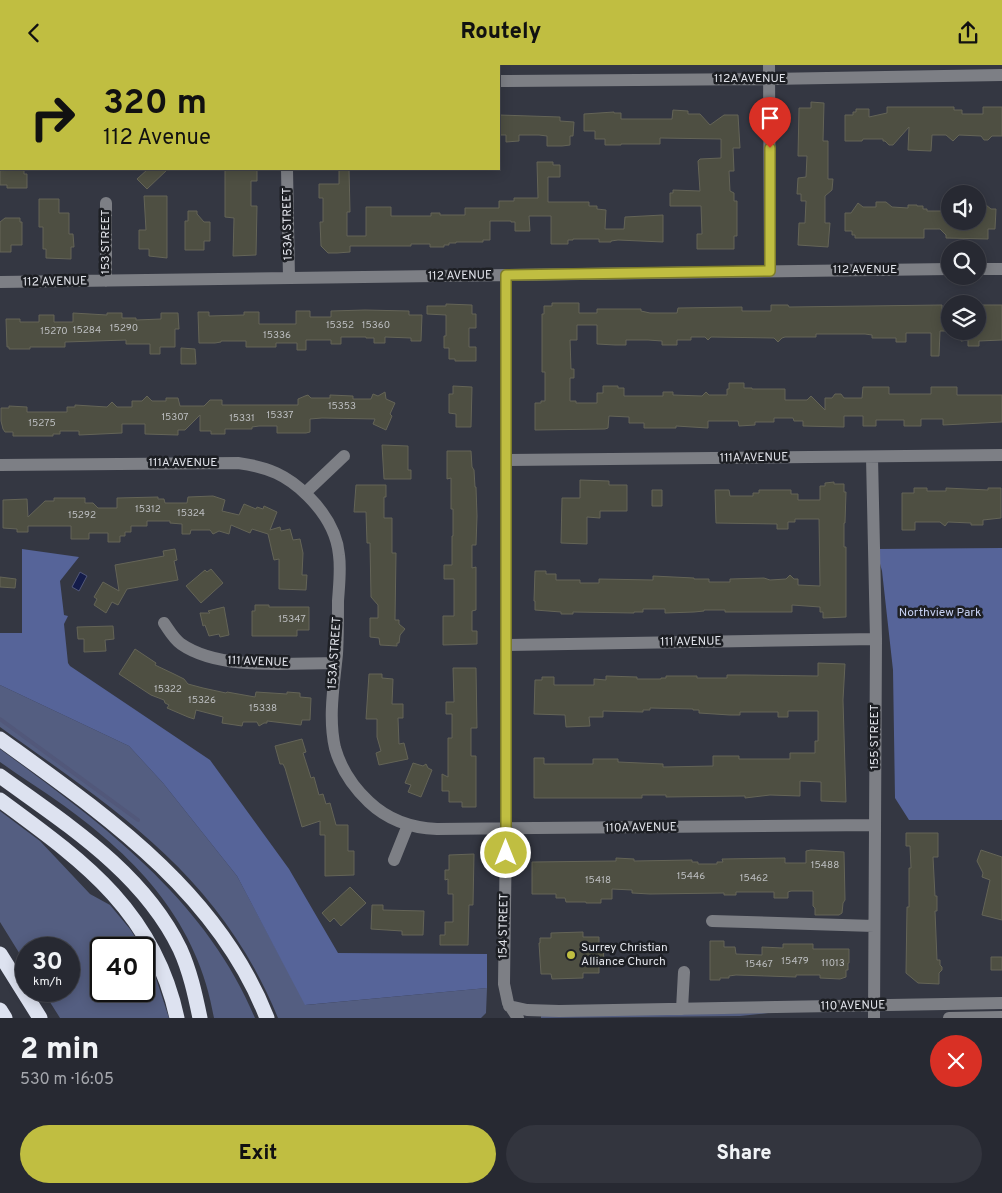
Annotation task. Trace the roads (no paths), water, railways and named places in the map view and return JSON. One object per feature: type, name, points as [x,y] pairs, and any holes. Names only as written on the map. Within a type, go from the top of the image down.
[{"type":"highway","points":[[0,739],[116,824],[164,869],[206,915],[232,950],[261,1002],[267,1018]]},
{"type":"highway","points":[[0,776],[101,853],[128,877],[158,912],[179,948],[187,967],[195,992],[200,1018]]},
{"type":"highway","points":[[0,799],[67,849],[97,876],[120,901],[138,924],[158,957],[171,991],[177,1018]]},
{"type":"highway","points":[[0,954],[40,1018]]},
{"type":"highway","points":[[0,1010],[5,1018]]},
{"type":"street","points":[[769,65],[770,271]]},
{"type":"street","name":"112A AVENUE","points":[[500,81],[1002,75]]},
{"type":"street","name":"153A STREET","points":[[287,170],[289,278]]},
{"type":"street","name":"153 STREET","points":[[106,203],[106,281]]},
{"type":"street","name":"112 AVENUE","points":[[0,282],[941,269]]},
{"type":"street","points":[[986,269],[1002,269]]},
{"type":"street","name":"154 STREET","points":[[506,275],[506,829],[504,984],[509,1006]]},
{"type":"street","name":"111A AVENUE","points":[[506,460],[1002,455]]},
{"type":"street","points":[[305,493],[344,456]]},
{"type":"street","name":"155 STREET","points":[[872,457],[876,639],[874,1012]]},
{"type":"street","name":"111A AVENUE","points":[[0,465],[238,463],[256,465],[284,476],[305,493]]},
{"type":"street","name":"153A STREET","points":[[305,493],[316,503],[328,521],[339,555],[332,724],[336,749],[340,763],[353,785],[377,809]]},
{"type":"street","name":"111 AVENUE","points":[[164,623],[180,643],[213,659],[240,663],[336,663]]},
{"type":"street","name":"111 AVENUE","points":[[506,645],[876,639]]},
{"type":"street","name":"110A AVENUE","points":[[377,809],[392,819],[408,825],[429,829],[875,825]]},
{"type":"street","points":[[394,860],[408,825]]},
{"type":"street","points":[[712,921],[874,926]]},
{"type":"street","points":[[682,1009],[684,972]]},
{"type":"street","name":"110 AVENUE","points":[[509,1006],[534,1011],[682,1009],[874,1012],[1002,1003]]},
{"type":"street","points":[[509,1006],[518,1018]]},
{"type":"street","points":[[949,1018],[1002,1017]]},
{"type":"waterway","points":[[0,719],[138,820]]},
{"type":"place","name":"Surrey Christian Alliance Church","points":[[571,955]]},
{"type":"park label","name":"Northview Park","points":[[940,613]]}]
